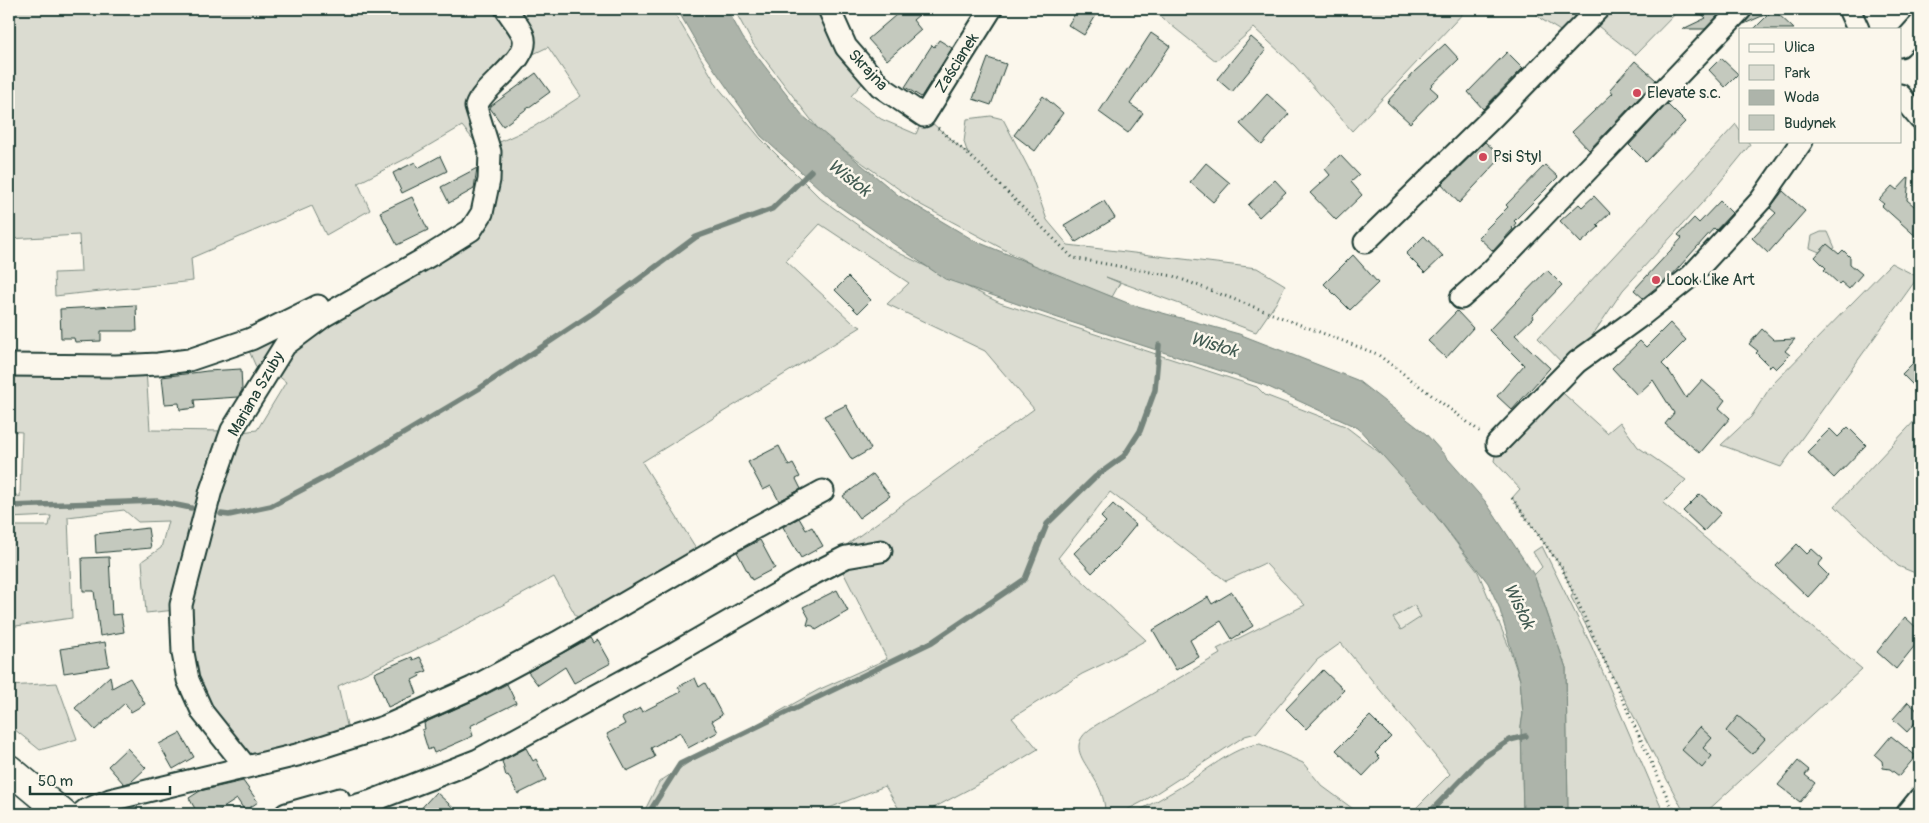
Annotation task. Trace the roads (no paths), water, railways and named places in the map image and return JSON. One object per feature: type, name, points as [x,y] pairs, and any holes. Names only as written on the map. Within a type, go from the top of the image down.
[{"type":"main road","points":[[9,769],[63,814]]},
{"type":"street","name":"Mariana Szuby","points":[[246,767],[203,713],[188,680],[183,654],[181,605],[211,490],[232,430],[285,344],[302,330],[353,298],[400,273],[471,230],[482,213],[489,180],[490,152],[476,107],[478,100],[489,88],[512,68],[524,46],[524,36],[506,9]]},
{"type":"street","name":"Skrajna","points":[[829,9],[846,47],[880,86],[924,116]]},
{"type":"street","name":"Zaścianek","points":[[924,116],[991,9]]},
{"type":"street","points":[[1365,242],[1494,116],[1598,9]]},
{"type":"street","points":[[1461,298],[1492,270],[1741,9]]},
{"type":"street","points":[[1849,9],[1858,28]]},
{"type":"street","points":[[1902,44],[1920,24]]},
{"type":"street","points":[[1902,97],[1920,119]]},
{"type":"street","points":[[1497,444],[1577,362],[1642,315],[1691,276],[1760,200],[1801,142]]},
{"type":"street","points":[[9,365],[116,366],[189,360],[251,339],[334,298],[423,246]]},
{"type":"street","points":[[81,814],[110,800],[297,755],[384,727],[472,688],[558,642],[749,531],[823,491]]},
{"type":"street","points":[[326,814],[372,801],[478,760],[669,656],[805,578],[846,557],[881,551]]},
{"type":"street","points":[[286,814],[398,780],[474,749],[623,669],[646,654]]},
{"type":"street","points":[[1907,814],[1920,798]]},
{"type":"water","name":"Wisłok","points":[[677,9],[727,9],[743,38],[803,116],[898,195],[975,241],[1130,304],[1239,334],[1357,380],[1426,434],[1485,501],[1534,575],[1566,668],[1568,814],[1523,814],[1521,726],[1523,714],[1520,680],[1499,607],[1488,583],[1434,513],[1358,428],[1264,385],[945,279],[840,207],[761,136],[700,49]]},
{"type":"waterway","points":[[221,514],[229,515],[271,506],[364,457],[480,388],[593,313],[696,237],[772,209],[811,171]]},
{"type":"waterway","points":[[648,814],[680,764],[932,642],[1025,579],[1047,524],[1095,477],[1124,456],[1140,431],[1155,390],[1159,345]]},
{"type":"waterway","points":[[9,506],[157,501],[191,508]]},
{"type":"waterway","points":[[1428,814],[1481,759],[1510,740],[1526,736]]},
{"type":"place","name":"Elevate s.c.","points":[[1637,93]]},
{"type":"place","name":"Psi Styl","points":[[1483,157]]},
{"type":"place","name":"Look Like Art","points":[[1656,280]]}]
